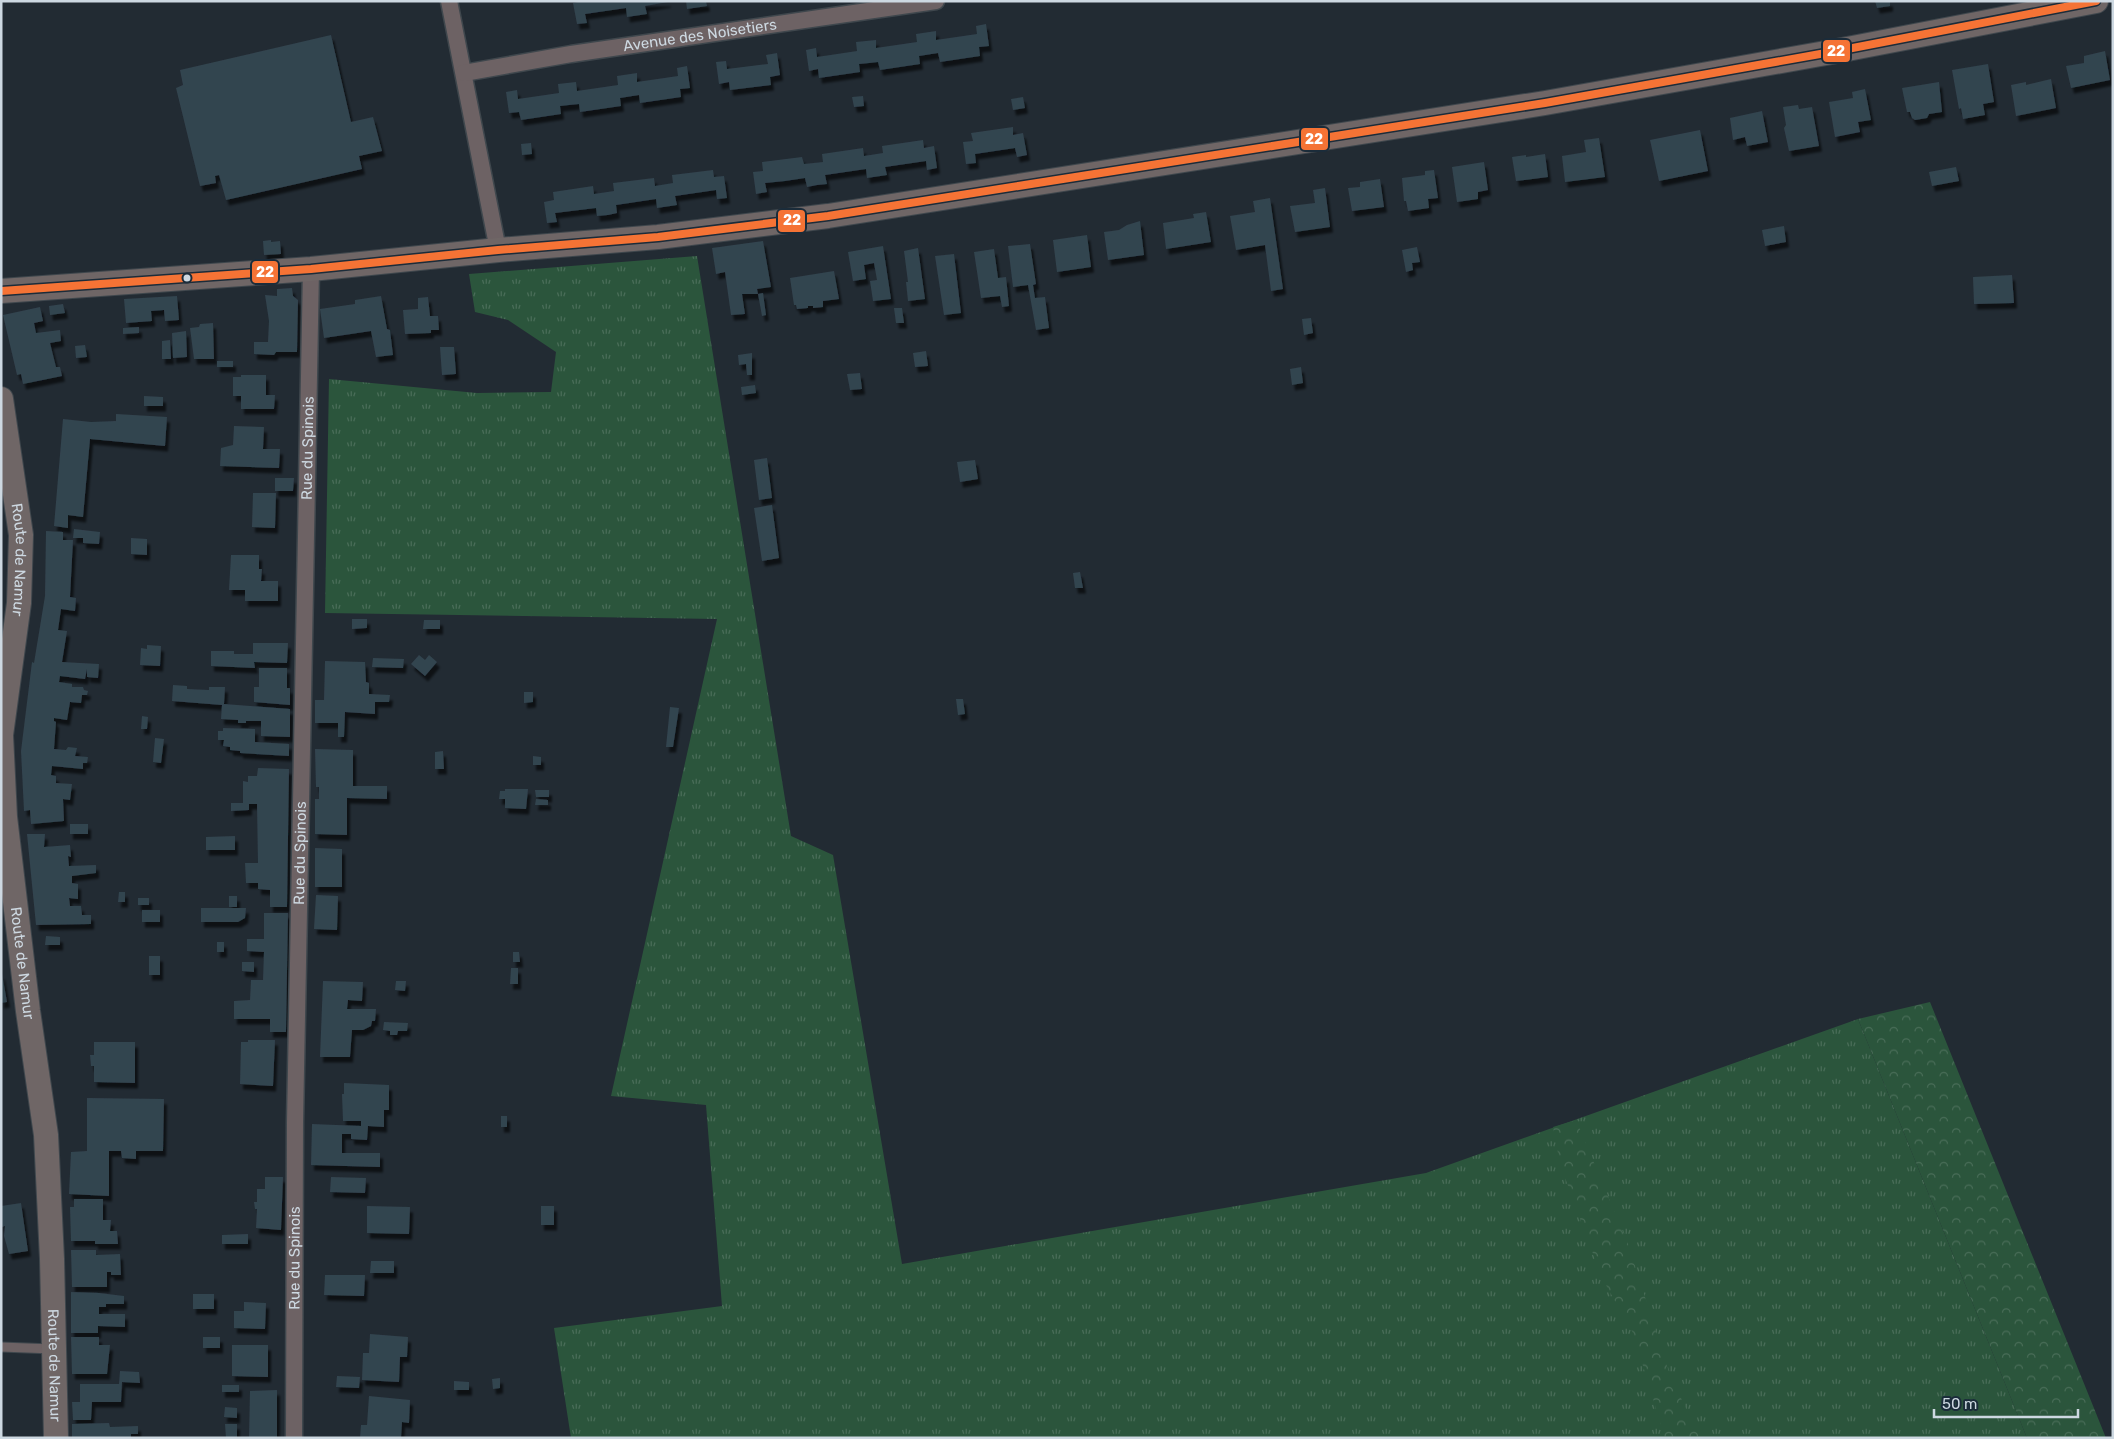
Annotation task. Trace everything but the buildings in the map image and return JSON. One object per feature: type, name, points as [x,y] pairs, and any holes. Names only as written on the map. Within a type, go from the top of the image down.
[{"type":"street","points":[[449,1],[498,250]]},
{"type":"street","name":"Avenue des Noisetiers","points":[[464,73],[572,54],[936,1]]},
{"type":"street","points":[[1,291],[311,269],[498,250],[658,238],[828,216],[1545,103],[1837,51],[2096,1]]},
{"type":"street","name":"Rue du Spinois","points":[[294,1438],[296,1103],[311,269]]},
{"type":"street","name":"Route de Namur","points":[[1,400],[21,536],[19,603],[1,735],[5,817],[28,1011],[46,1135],[52,1258],[56,1438]]},
{"type":"lane","points":[[1,1347],[54,1349]]},
{"type":"green space","points":[[697,256],[791,836],[833,855],[902,1264],[1426,1173],[1858,1019],[2027,1438],[571,1438],[554,1328],[722,1306],[706,1105],[611,1096],[717,619],[325,613],[329,379],[477,393],[551,392],[556,352],[508,320],[475,312],[469,274]]},
{"type":"green space","points":[[1930,1002],[2106,1438],[2027,1438],[1858,1019]]},
{"type":"green space","points":[[1576,1120],[1628,1244],[1670,1375],[1700,1438],[1665,1438],[1633,1333],[1602,1278],[1560,1164],[1553,1127]]},
{"type":"transit line","name":"22","points":[[1,291],[311,269],[498,250],[658,237],[828,216],[1545,103],[1837,51],[2096,1]]}]
